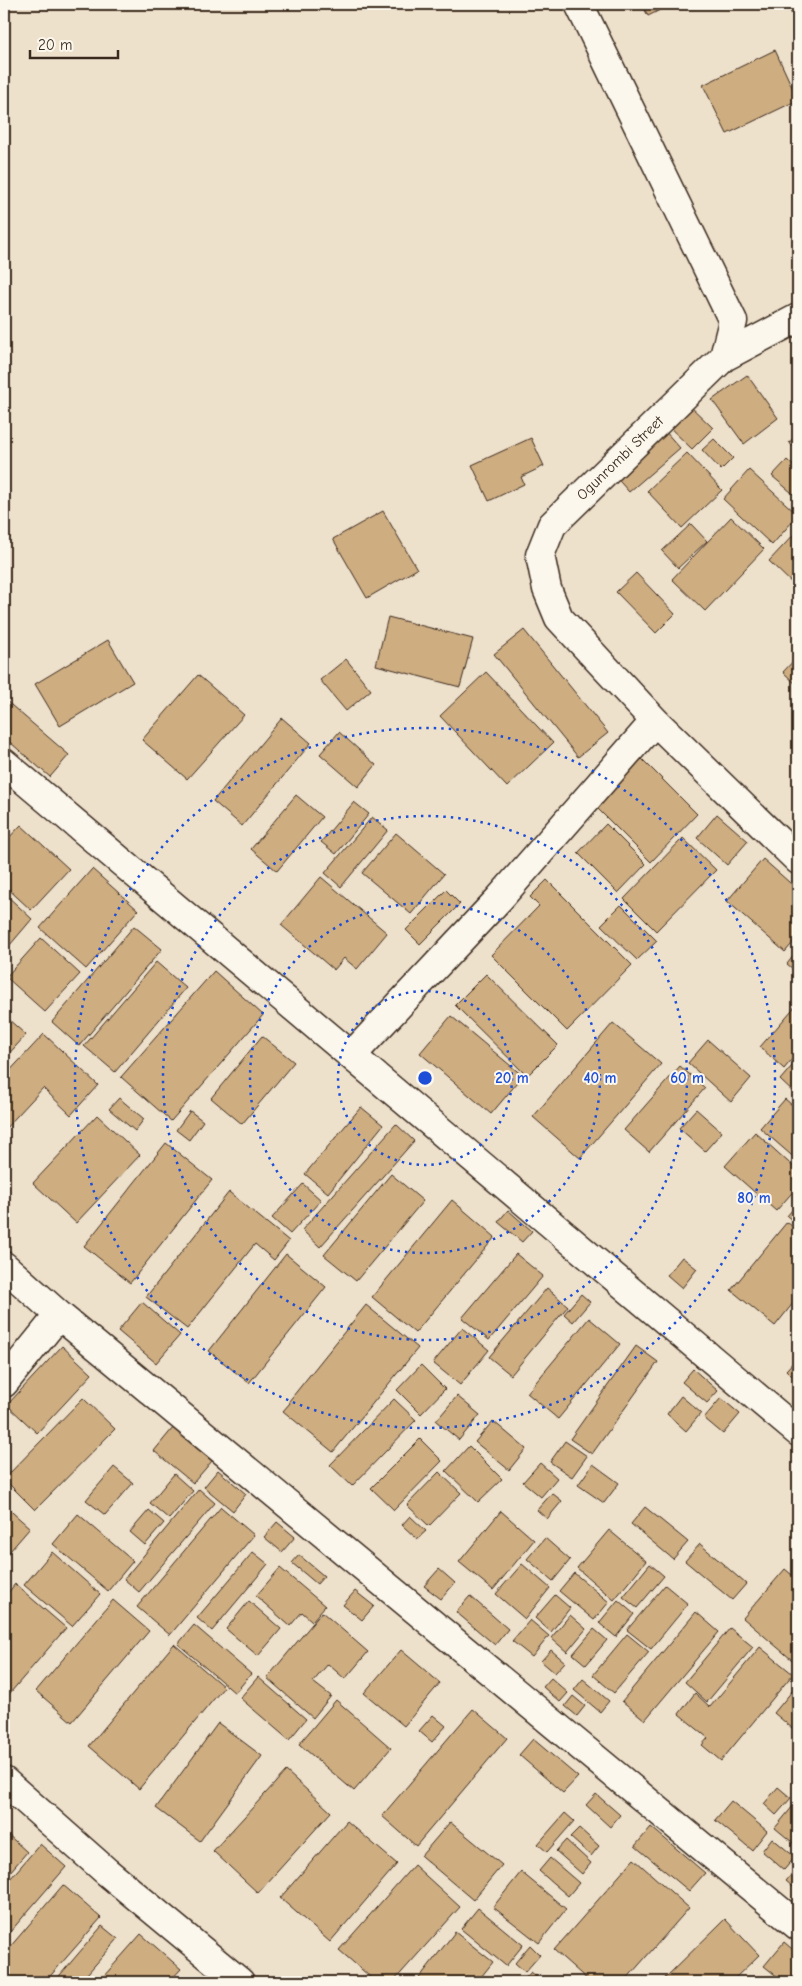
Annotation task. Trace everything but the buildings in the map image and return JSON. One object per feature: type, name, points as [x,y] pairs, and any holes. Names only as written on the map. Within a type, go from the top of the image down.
[{"type":"street","points":[[579,4],[733,321],[724,357]]},
{"type":"street","name":"Ogunrombi Street","points":[[798,318],[724,357],[552,525],[540,555],[547,589],[560,618],[656,721],[798,860]]},
{"type":"street","points":[[352,1055],[499,899],[656,721]]},
{"type":"street","points":[[4,763],[798,1432]]},
{"type":"street","points":[[4,1266],[59,1315],[798,1926]]},
{"type":"street","points":[[4,1382],[59,1315]]},
{"type":"street","points":[[4,1781],[107,1872],[240,1982]]}]
